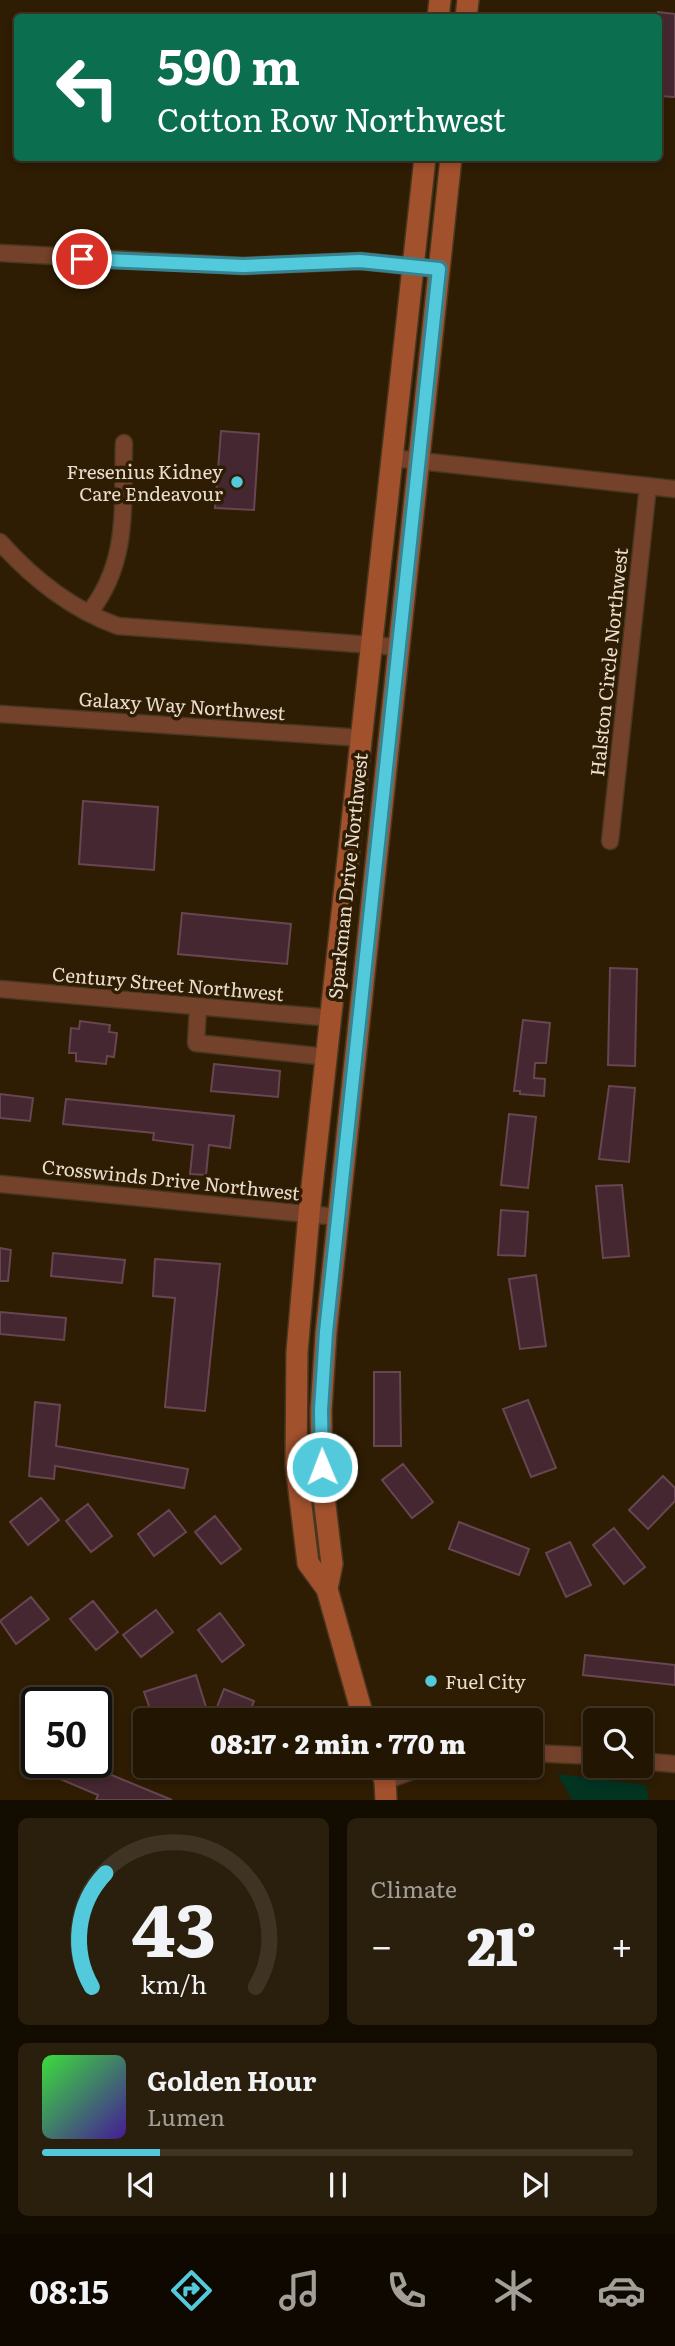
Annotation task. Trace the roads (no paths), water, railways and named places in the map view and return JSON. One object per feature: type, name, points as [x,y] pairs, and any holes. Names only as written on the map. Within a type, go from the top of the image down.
[{"type":"main road","name":"Sparkman Drive Northwest","points":[[360,1708],[327,1589],[308,1563],[296,1465],[297,1352],[309,1214],[425,161]]},
{"type":"main road","name":"Sparkman Drive Northwest","points":[[327,1589],[332,1554],[323,1480],[321,1410],[326,1332],[451,161]]},
{"type":"main road","points":[[384,1782],[404,1800]]},
{"type":"street","points":[[0,253],[243,266],[338,261],[439,269]]},
{"type":"street","points":[[89,612],[104,593],[120,547],[124,443]]},
{"type":"street","points":[[393,458],[675,489]]},
{"type":"street","name":"Halston Circle Northwest","points":[[610,841],[648,486]]},
{"type":"street","points":[[0,542],[20,565],[41,581],[89,612],[118,626],[399,647]]},
{"type":"street","name":"Galaxy Way Northwest","points":[[0,714],[362,738]]},
{"type":"street","name":"Century Street Northwest","points":[[0,989],[332,1018]]},
{"type":"street","points":[[198,1007],[197,1043],[327,1057]]},
{"type":"street","name":"Crosswinds Drive Northwest","points":[[0,1184],[338,1217]]},
{"type":"street","points":[[543,1754],[583,1755]]},
{"type":"street","points":[[653,1761],[675,1764]]},
{"type":"place","name":"Fresenius Kidney Care Endeavour","points":[[237,482]]},
{"type":"place","name":"Fuel City","points":[[431,1681]]}]
